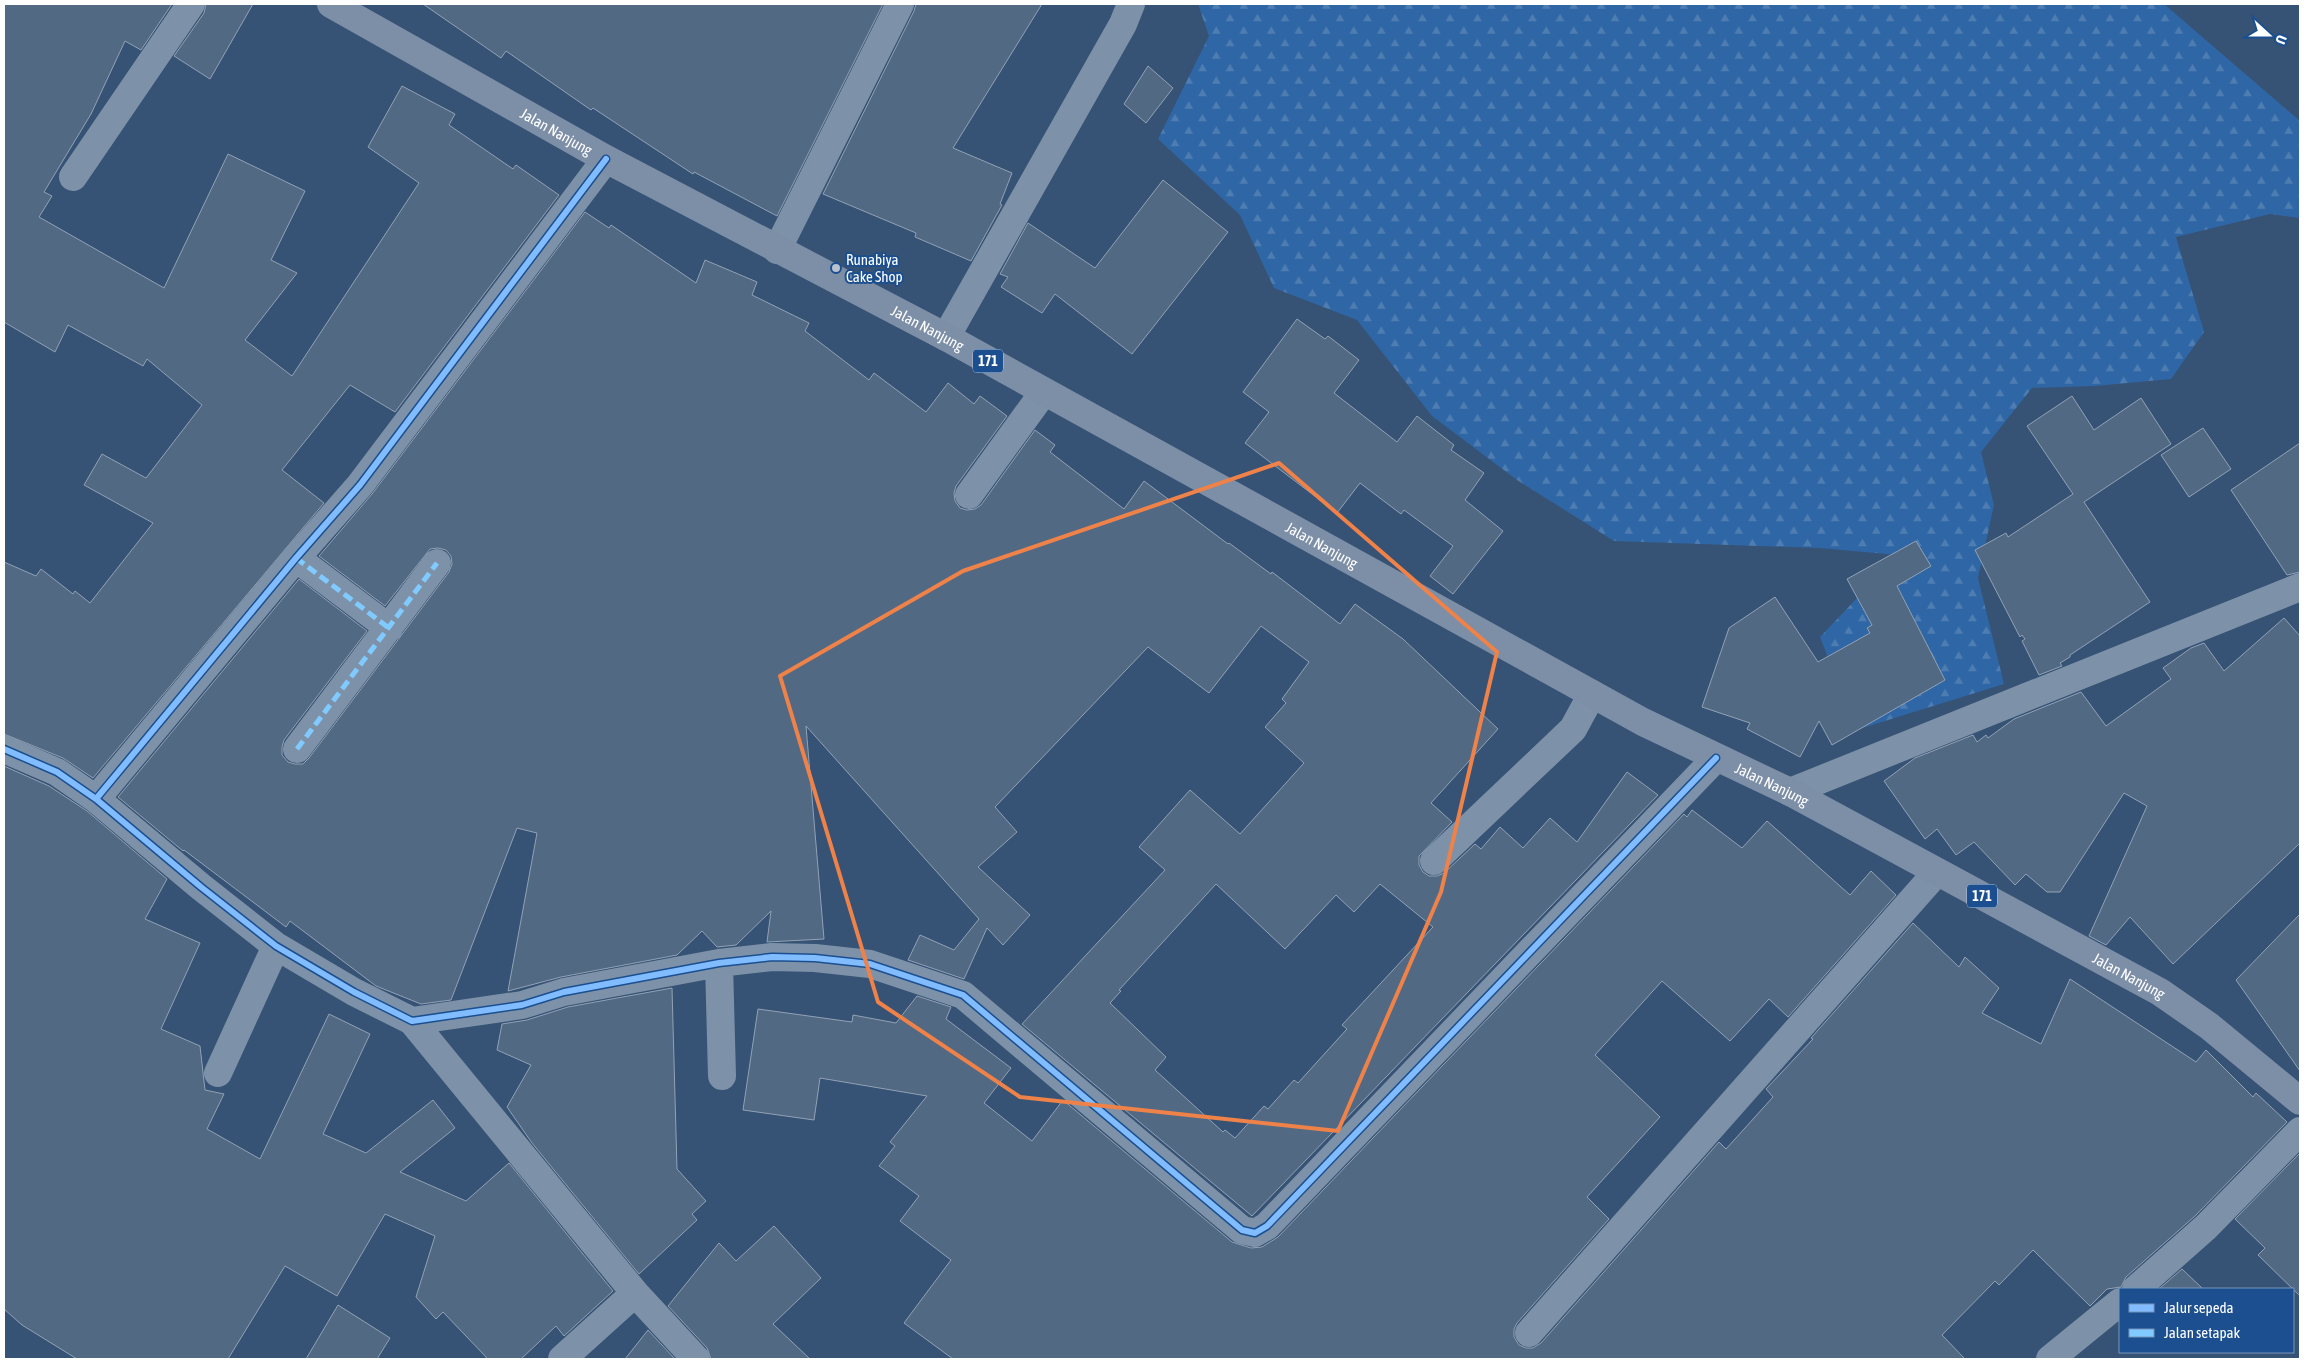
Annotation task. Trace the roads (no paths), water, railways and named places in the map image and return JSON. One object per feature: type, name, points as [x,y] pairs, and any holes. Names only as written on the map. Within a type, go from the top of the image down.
[{"type":"main road","name":"Jalan Nanjung","points":[[330,4],[361,11],[606,159],[946,337],[1592,694],[1716,758],[1790,792],[2160,992],[2209,1026],[2300,1101]]},
{"type":"street","points":[[73,177],[191,4]]},
{"type":"street","points":[[777,250],[900,4]]},
{"type":"street","points":[[946,337],[1123,24],[1131,4]]},
{"type":"street","points":[[96,799],[296,558],[360,486],[606,159]]},
{"type":"street","points":[[969,495],[1043,392]]},
{"type":"street","points":[[296,558],[389,628]]},
{"type":"street","points":[[297,750],[438,562]]},
{"type":"street","points":[[1790,792],[2293,590]]},
{"type":"street","points":[[1434,861],[1573,729],[1592,694]]},
{"type":"street","points":[[4,749],[57,772],[96,799],[201,887],[276,946],[354,992],[412,1021],[636,1293],[696,1359]]},
{"type":"street","points":[[412,1021],[522,1005],[564,992],[719,963],[772,957],[815,958],[870,964],[963,995],[1242,1230],[1255,1233],[1274,1219],[1716,758]]},
{"type":"street","points":[[1529,1332],[1937,872]]},
{"type":"street","points":[[218,1073],[276,946]]},
{"type":"street","points":[[719,963],[722,1076]]},
{"type":"street","points":[[2137,1288],[2206,1227],[2300,1131]]},
{"type":"street","points":[[562,1359],[636,1293]]},
{"type":"street","points":[[2050,1359],[2119,1303]]},
{"type":"place","name":"Runabiya Cake Shop","points":[[836,268]]}]
